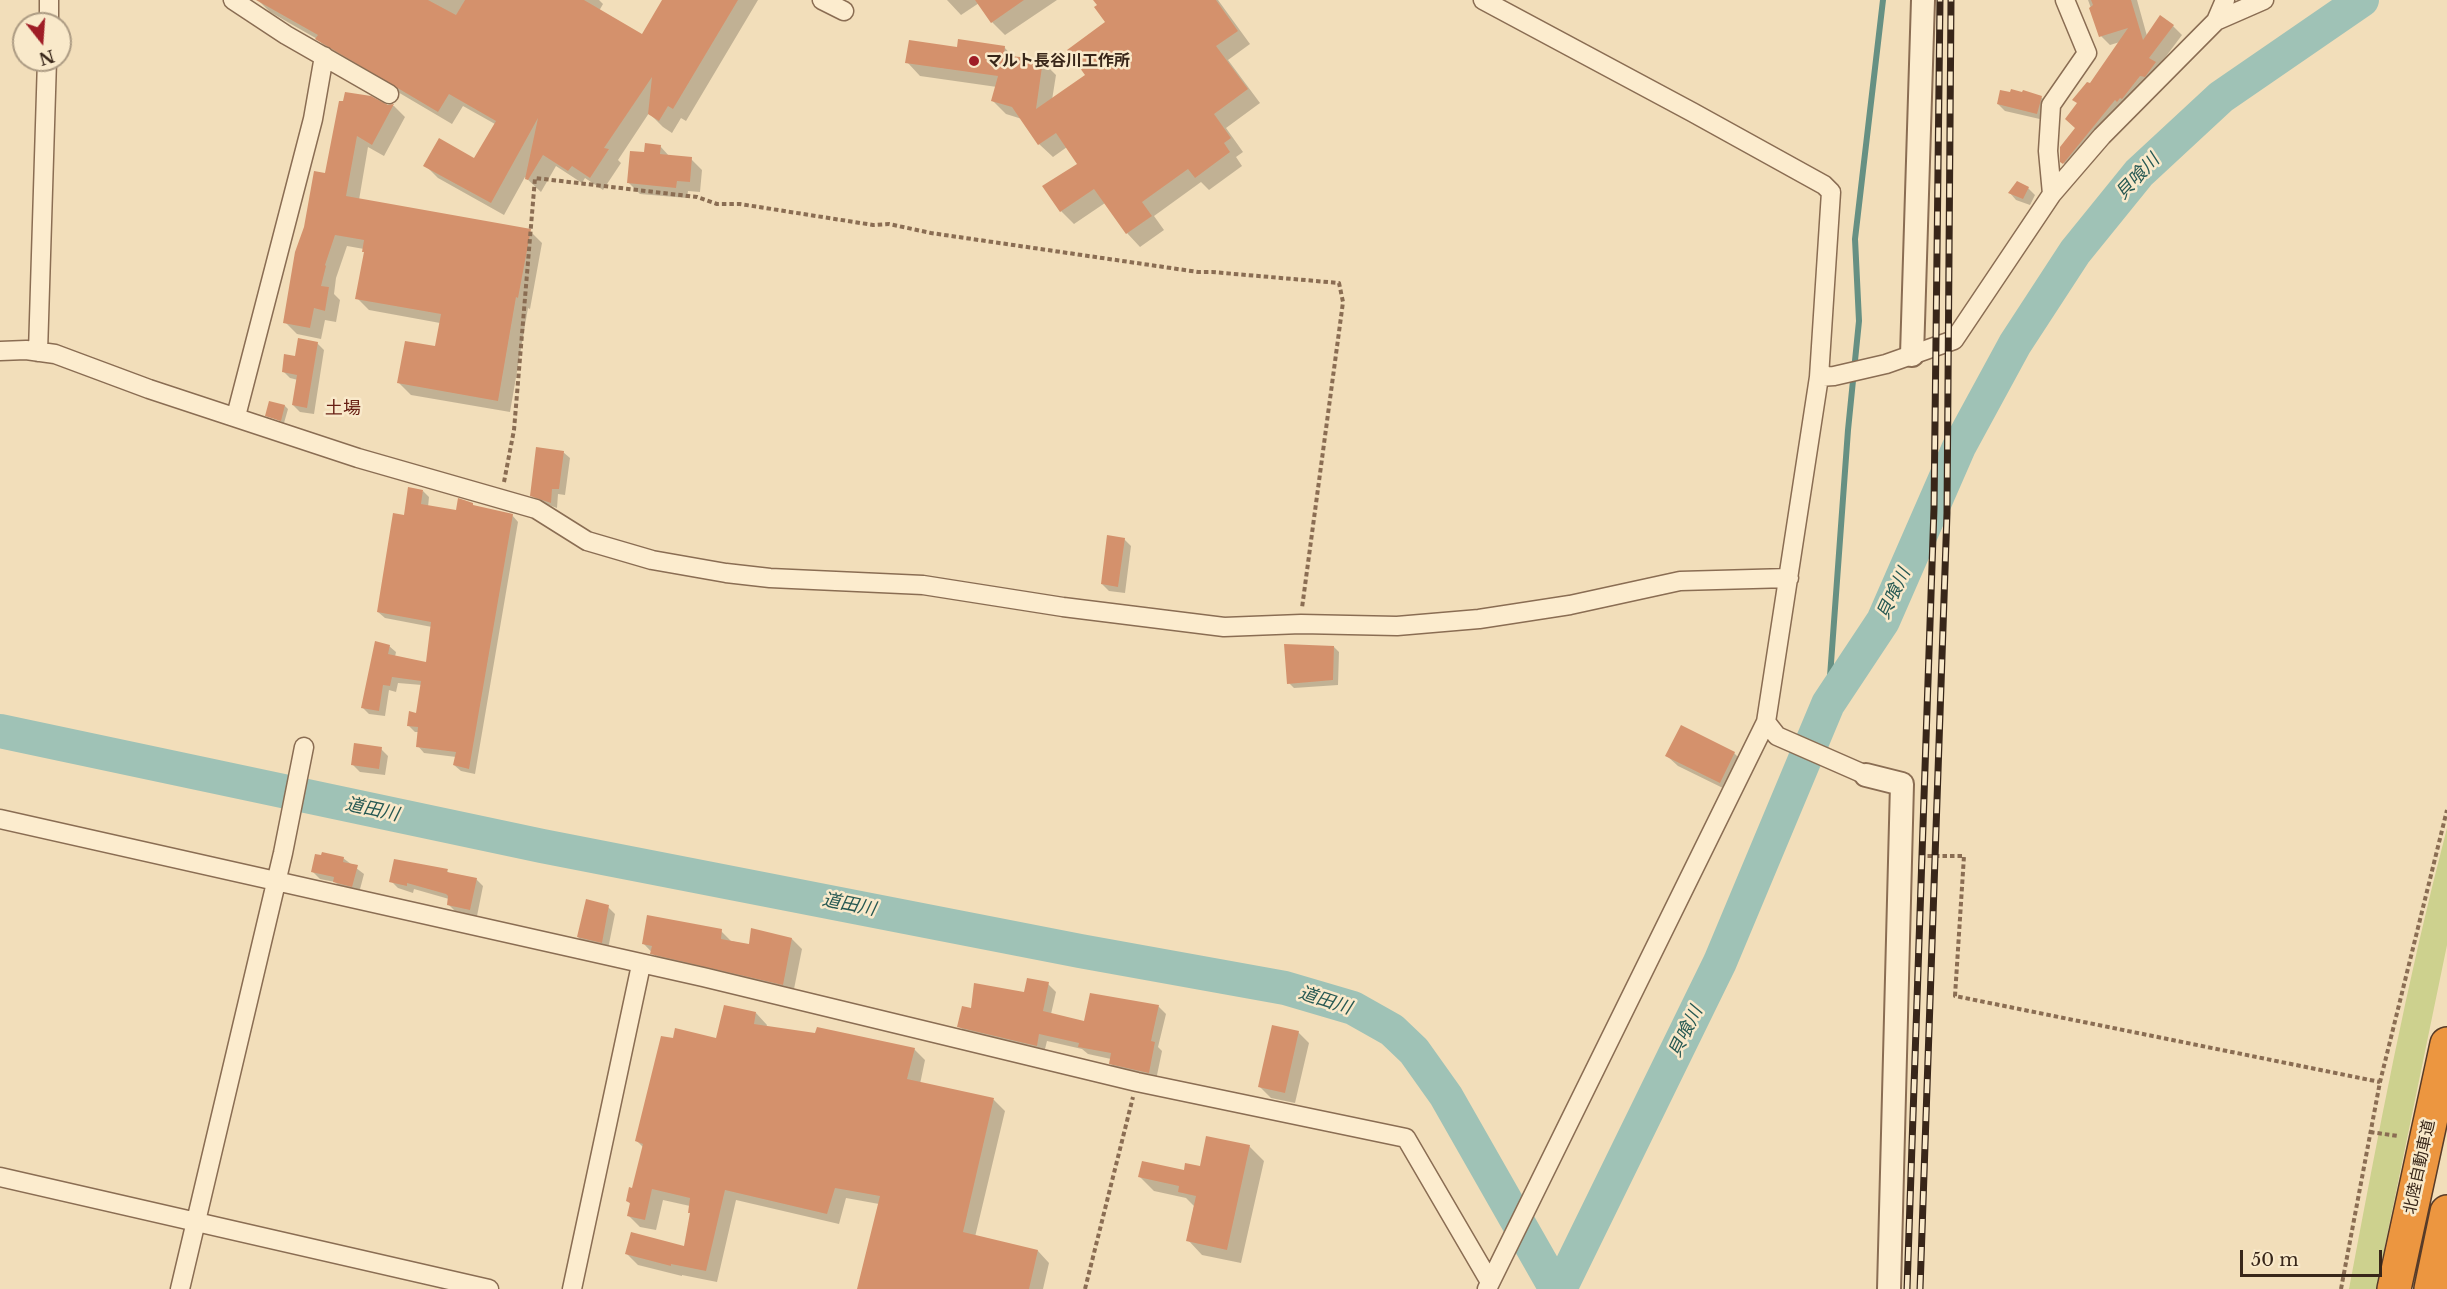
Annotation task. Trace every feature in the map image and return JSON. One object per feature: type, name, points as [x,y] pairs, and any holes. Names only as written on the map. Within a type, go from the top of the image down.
[{"type":"highway","name":"北陸自動車道","points":[[2394,1289],[2447,1044]]},
{"type":"highway","points":[[2431,1289],[2447,1212]]},
{"type":"street","points":[[233,0],[286,35],[389,94]]},
{"type":"street","points":[[822,0],[844,11]]},
{"type":"street","points":[[1483,0],[1692,112],[1824,185],[1831,192],[1826,376],[1789,578],[1766,722],[1491,1281]]},
{"type":"street","points":[[1912,355],[1923,0]]},
{"type":"street","points":[[2052,194],[2048,151],[2051,105],[2087,53],[2066,0]]},
{"type":"street","points":[[1826,376],[1886,364],[1954,340],[2052,194],[2102,136],[2216,21],[2225,0]]},
{"type":"street","points":[[2216,21],[2264,0]]},
{"type":"street","points":[[236,416],[313,119],[324,56]]},
{"type":"street","points":[[38,352],[47,72]]},
{"type":"street","points":[[0,351],[55,354],[358,458],[536,509],[587,541],[652,560],[726,573],[770,578],[923,585],[1063,607],[1224,627],[1302,624],[1397,626],[1479,620],[1570,605],[1680,581],[1789,578]]},
{"type":"street","points":[[1766,722],[1778,736],[1866,775],[1902,784],[1902,856],[1889,1289]]},
{"type":"street","points":[[180,1289],[284,853],[304,747]]},
{"type":"street","points":[[0,819],[641,965],[703,977],[1137,1082],[1406,1138],[1491,1281]]},
{"type":"street","points":[[572,1289],[641,965]]},
{"type":"street","points":[[0,1177],[489,1289]]},
{"type":"path","points":[[500,497],[514,430],[535,177],[697,197],[717,204],[740,204],[873,225],[889,224],[931,233],[1198,272],[1339,283],[1343,302],[1303,598],[1302,624]]},
{"type":"path","points":[[2341,1289],[2380,1082],[2447,810]]},
{"type":"path","points":[[1902,856],[1964,856],[1955,996],[2380,1082]]},
{"type":"path","points":[[1084,1289],[1137,1082]]},
{"type":"path","points":[[2370,1132],[2398,1136]]},
{"type":"green space","points":[[2447,828],[2447,945],[2376,1289],[2349,1289],[2406,1000]]},
{"type":"building","points":[[256,0],[428,0],[456,15],[465,0],[584,0],[642,34],[662,0],[738,0],[673,109],[668,106],[659,121],[648,114],[652,77],[604,148],[609,149],[590,178],[572,166],[568,171],[543,155],[528,180],[525,179],[538,118],[491,203],[423,166],[439,138],[474,158],[496,121],[449,94],[438,112],[315,39],[318,35]]},
{"type":"building","points":[[975,0],[1024,0],[991,23]]},
{"type":"building","points":[[1093,0],[1216,0],[1238,31],[1216,46],[1248,89],[1214,114],[1231,138],[1224,143],[1230,152],[1195,178],[1188,169],[1142,202],[1152,216],[1126,234],[1094,189],[1060,212],[1042,186],[1077,164],[1056,133],[1038,145],[1012,107],[991,101],[998,76],[905,63],[909,40],[957,47],[958,39],[1005,46],[1004,55],[1043,60],[1036,109],[1085,75],[1067,50],[1105,22],[1094,7],[1097,5]]},
{"type":"building","points":[[2091,0],[2131,0],[2143,40],[2160,15],[2174,25],[2149,58],[2156,62],[2145,77],[2140,76],[2122,99],[2120,98],[2117,102],[2115,100],[2063,164],[2060,162],[2060,147],[2075,128],[2065,119],[2077,103],[2072,100],[2087,82],[2090,83],[2128,28],[2099,37],[2089,8],[2093,5]]},
{"type":"building","points":[[2011,89],[2042,96],[2037,114],[1997,104],[2000,90],[2010,92]]},
{"type":"building","points":[[345,92],[371,96],[388,105],[394,104],[372,145],[357,136],[346,196],[531,229],[518,298],[516,297],[498,401],[397,383],[405,341],[435,346],[441,314],[355,299],[364,252],[362,252],[364,240],[335,235],[321,286],[329,287],[325,311],[314,308],[310,328],[283,323],[295,252],[304,227],[314,171],[325,173],[339,101],[343,101]]},
{"type":"building","points":[[645,143],[661,145],[660,154],[692,157],[690,182],[677,181],[676,188],[627,183],[630,151],[644,152]]},
{"type":"building","points":[[2017,181],[2029,187],[2023,199],[2008,193]]},
{"type":"building","points":[[298,338],[318,342],[307,408],[292,405],[297,375],[282,372],[284,354],[295,356]]},
{"type":"building","points":[[269,401],[285,405],[281,421],[265,416]]},
{"type":"building","points":[[536,447],[564,451],[559,489],[552,489],[551,503],[530,496]]},
{"type":"building","points":[[408,487],[423,490],[421,504],[456,510],[458,498],[473,503],[473,505],[513,514],[469,769],[453,765],[456,752],[416,747],[418,727],[407,726],[409,711],[416,713],[421,681],[392,677],[390,686],[383,685],[379,711],[361,708],[375,641],[390,645],[388,654],[426,662],[431,622],[377,612],[393,513],[404,515]]},
{"type":"building","points":[[1107,535],[1125,538],[1118,587],[1101,584]]},
{"type":"building","points":[[1284,644],[1334,646],[1333,680],[1287,684]]},
{"type":"building","points":[[1681,725],[1735,752],[1720,783],[1665,756]]},
{"type":"building","points":[[354,743],[382,747],[379,769],[351,765]]},
{"type":"building","points":[[322,852],[344,857],[343,862],[358,865],[352,887],[333,882],[334,877],[311,872],[315,854],[321,855]]},
{"type":"building","points":[[394,859],[448,869],[447,872],[477,878],[470,910],[447,905],[448,896],[446,894],[407,883],[407,886],[389,882]]},
{"type":"building","points":[[586,899],[609,905],[602,943],[577,937]]},
{"type":"building","points":[[647,915],[722,929],[721,939],[749,944],[751,928],[792,938],[783,985],[650,954],[652,946],[642,944]]},
{"type":"building","points":[[1027,978],[1049,982],[1043,1011],[1084,1021],[1090,993],[1159,1005],[1151,1041],[1155,1042],[1149,1073],[1109,1064],[1111,1053],[1078,1047],[1079,1043],[1039,1034],[1037,1046],[957,1027],[962,1006],[971,1008],[974,983],[1024,992]]},
{"type":"building","points":[[724,1005],[756,1012],[754,1024],[815,1033],[817,1027],[915,1048],[907,1079],[994,1098],[963,1232],[1038,1250],[1029,1289],[857,1289],[880,1196],[835,1188],[827,1214],[725,1190],[706,1271],[671,1264],[671,1266],[625,1254],[631,1232],[684,1246],[690,1213],[688,1213],[690,1198],[652,1189],[645,1220],[627,1216],[630,1203],[626,1201],[629,1187],[632,1188],[643,1144],[635,1141],[661,1036],[673,1038],[675,1028],[716,1038]]},
{"type":"building","points":[[1272,1025],[1299,1031],[1285,1093],[1258,1087]]},
{"type":"building","points":[[1206,1136],[1250,1145],[1227,1250],[1186,1241],[1196,1196],[1178,1192],[1179,1186],[1138,1177],[1142,1161],[1184,1170],[1185,1163],[1200,1166]]},
{"type":"waterway","points":[[1828,704],[1848,430],[1859,321],[1855,239],[1883,0]]},
{"type":"waterway","name":"貝喰川","points":[[1560,1289],[1720,962],[1828,704],[1883,621],[1959,447],[2015,344],[2075,252],[2139,173],[2221,97],[2362,0]]},
{"type":"waterway","name":"道田川","points":[[0,731],[542,846],[1080,951],[1285,988],[1353,1008],[1392,1030],[1414,1051],[1446,1096],[1556,1289]]},
{"type":"railway","points":[[1907,1289],[1934,508],[1940,0]]},
{"type":"railway","points":[[1920,1289],[1947,513],[1951,0]]},
{"type":"place","name":"マルト長谷川工作所","points":[[974,61]]},
{"type":"district","name":"土場","points":[[343,409]]}]
